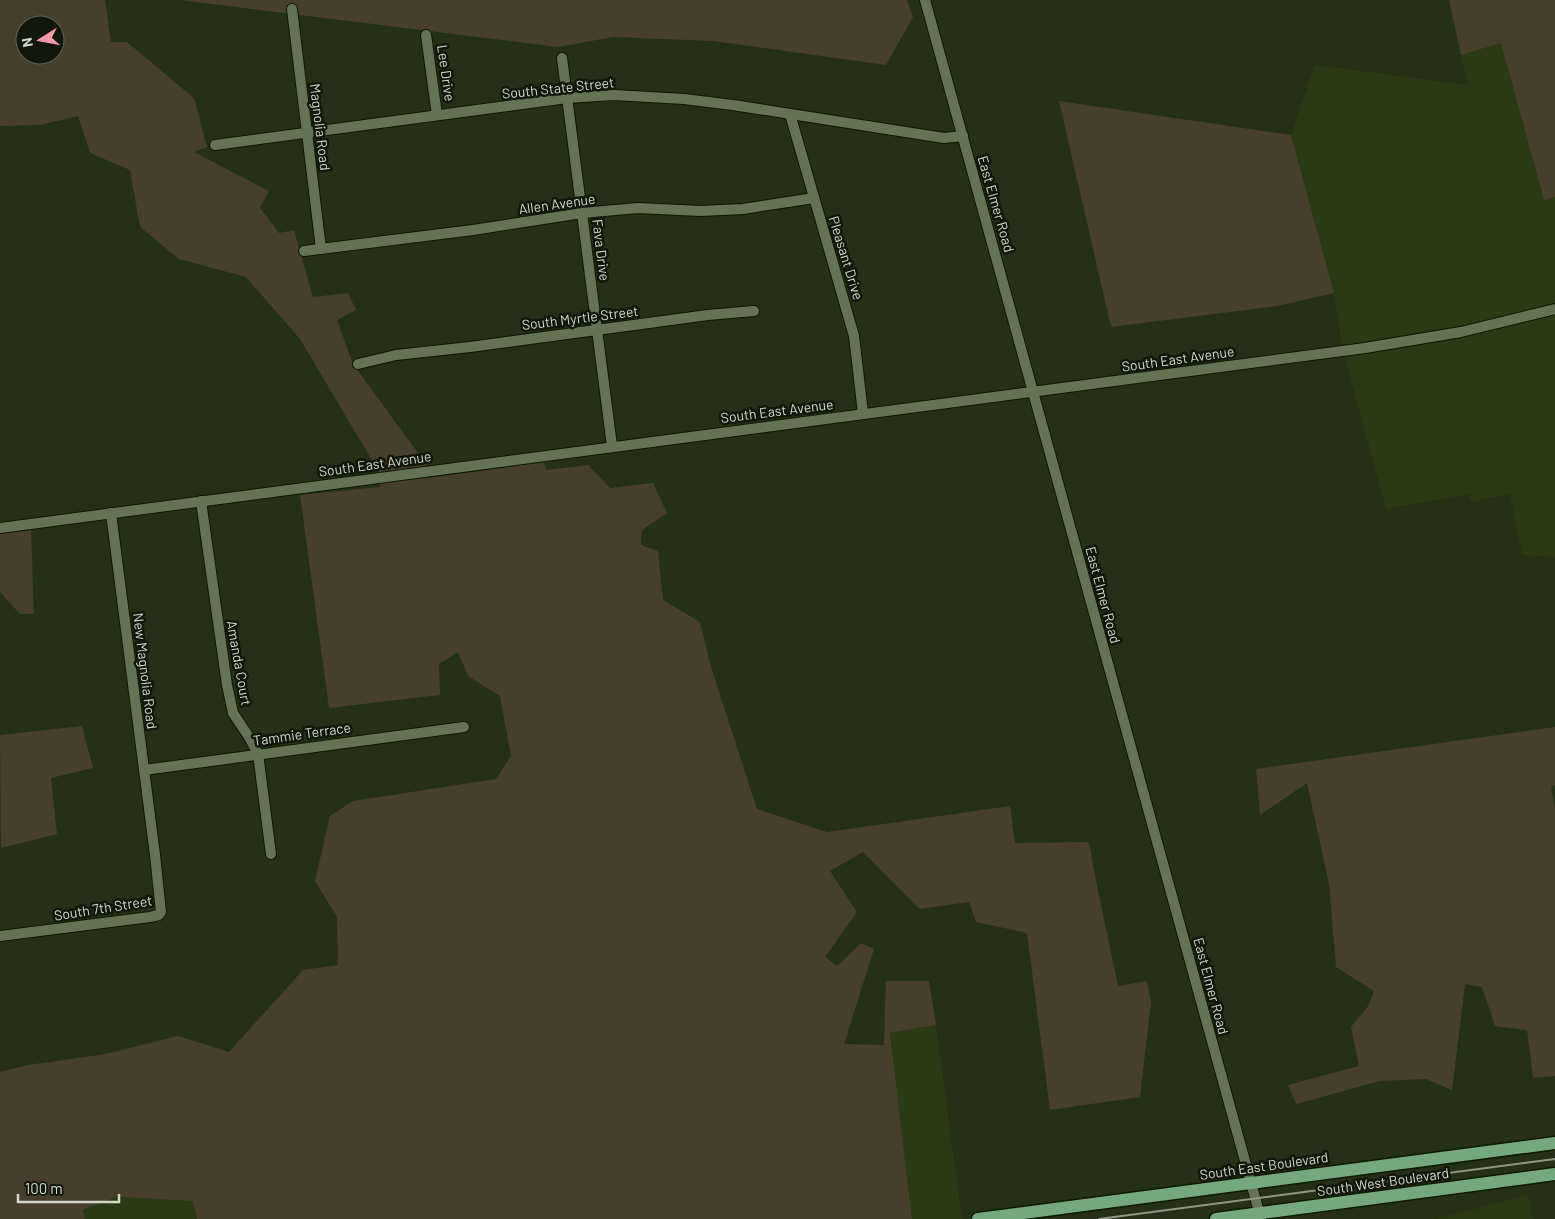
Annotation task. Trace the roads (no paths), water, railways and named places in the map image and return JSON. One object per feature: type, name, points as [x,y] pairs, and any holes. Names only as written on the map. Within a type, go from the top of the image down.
[{"type":"main road","name":"South East Boulevard","points":[[978,1219],[1555,1142]]},
{"type":"main road","name":"South West Boulevard","points":[[1216,1219],[1260,1216],[1555,1174]]},
{"type":"street","name":"East Elmer Road","points":[[925,0],[1260,1216]]},
{"type":"street","name":"Magnolia Road","points":[[292,9],[321,248]]},
{"type":"street","name":"Lee Drive","points":[[426,35],[437,115]]},
{"type":"street","name":"Fava Drive","points":[[562,58],[612,446]]},
{"type":"street","name":"South State Street","points":[[215,145],[567,98],[614,95],[706,101],[944,138],[962,136]]},
{"type":"street","name":"Pleasant Drive","points":[[790,114],[854,336],[863,414]]},
{"type":"street","name":"Allen Avenue","points":[[304,251],[492,227],[582,213],[638,208],[701,211],[743,210],[814,198]]},
{"type":"street","name":"South East Avenue","points":[[0,528],[1434,338],[1555,309]]},
{"type":"street","name":"South Myrtle Street","points":[[358,364],[409,354],[708,315],[754,311]]},
{"type":"street","name":"Amanda Court","points":[[201,501],[227,685],[233,712],[258,754],[271,854]]},
{"type":"street","name":"New Magnolia Road","points":[[111,513],[152,833]]},
{"type":"street","name":"Tammie Terrace","points":[[144,770],[464,727]]},
{"type":"street","name":"South 7th Street","points":[[0,936],[159,915],[161,905],[152,833]]},
{"type":"railway","points":[[1099,1219],[1555,1159]]}]
